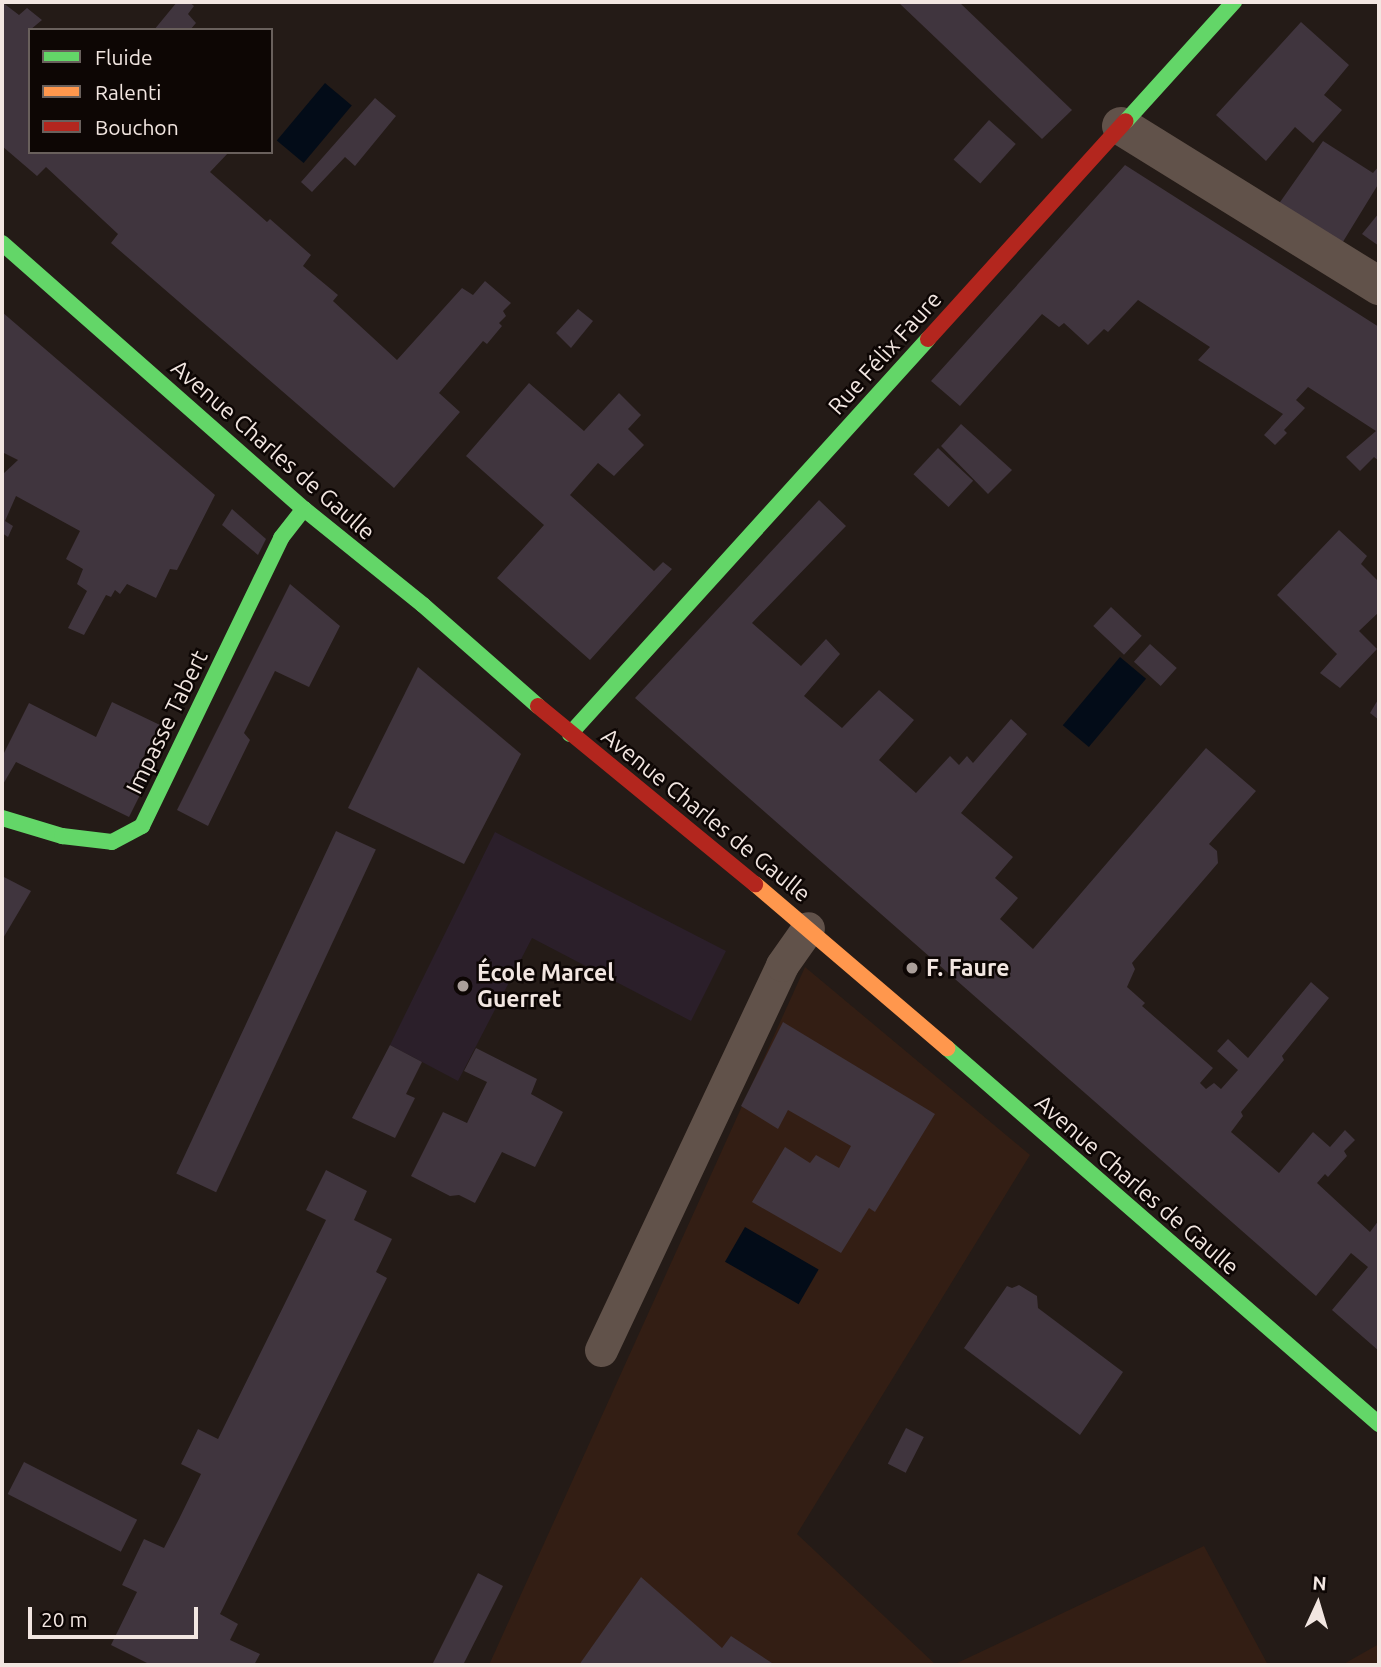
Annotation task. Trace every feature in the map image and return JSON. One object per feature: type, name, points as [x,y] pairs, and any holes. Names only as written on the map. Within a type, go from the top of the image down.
[{"type":"street","name":"Rue Félix Faure","points":[[570,734],[1234,2]]},
{"type":"street","points":[[1121,126],[1379,286]]},
{"type":"street","name":"Avenue Charles de Gaulle","points":[[2,243],[304,509],[423,605],[570,734],[808,928],[1379,1424]]},
{"type":"street","name":"Impasse Tabert","points":[[2,818],[62,836],[112,842],[142,826],[281,538],[304,509]]},
{"type":"lane","points":[[601,1350],[782,965],[808,928]]},
{"type":"shaded area","points":[[325,83],[352,105],[304,163],[277,140]]},
{"type":"shaded area","points":[[1120,657],[1146,679],[1089,747],[1063,725]]},
{"type":"shaded area","name":"École Marcel Guerret","points":[[495,832],[726,951],[691,1021],[532,938],[458,1081],[390,1045]]},
{"type":"shaded area","points":[[805,967],[1030,1155],[797,1534],[936,1665],[489,1665]]},
{"type":"shaded area","points":[[745,1227],[819,1270],[799,1304],[725,1262]]},
{"type":"shaded area","points":[[1204,1546],[1268,1665],[953,1665]]},
{"type":"shaded area","points":[[1379,1644],[1379,1665],[1342,1665]]},
{"type":"building","points":[[2,2],[19,15],[27,8],[42,20],[32,28],[28,28],[28,154],[227,154],[210,172],[267,222],[270,219],[311,255],[303,266],[338,295],[333,301],[397,360],[462,288],[473,295],[485,281],[511,303],[503,311],[506,316],[499,323],[502,326],[487,344],[483,341],[439,393],[460,412],[394,488],[111,243],[118,234],[46,167],[37,176],[2,146]]},
{"type":"building","points":[[177,2],[189,2],[194,6],[188,14],[196,23],[192,28],[156,28]]},
{"type":"building","points":[[898,2],[959,2],[1072,110],[1042,139]]},
{"type":"building","points":[[1301,22],[1349,65],[1324,95],[1342,110],[1313,143],[1295,127],[1266,161],[1216,115]]},
{"type":"building","points":[[375,98],[396,116],[355,166],[345,157],[312,192],[301,182]]},
{"type":"building","points":[[989,120],[1016,144],[980,183],[954,159]]},
{"type":"building","points":[[1323,141],[1373,173],[1379,166],[1379,183],[1341,245],[1278,205]]},
{"type":"building","points":[[1125,165],[1379,327],[1379,461],[1374,457],[1360,471],[1346,457],[1376,431],[1308,387],[1296,400],[1305,408],[1284,430],[1287,433],[1275,445],[1264,435],[1283,414],[1198,360],[1210,347],[1138,300],[1108,332],[1104,329],[1088,345],[1064,323],[1059,327],[1042,314],[960,406],[931,381]]},
{"type":"building","points":[[1379,213],[1379,246],[1362,234]]},
{"type":"building","points":[[578,309],[593,321],[571,348],[556,333]]},
{"type":"building","points":[[2,312],[215,495],[177,570],[170,569],[156,598],[127,584],[120,594],[115,590],[111,597],[106,595],[84,635],[68,628],[87,591],[77,584],[83,569],[66,559],[80,531],[16,496],[5,521],[13,526],[8,537],[2,533],[2,475],[18,460],[2,452]]},
{"type":"building","points":[[529,383],[584,431],[619,393],[641,415],[628,429],[644,445],[614,476],[598,463],[570,495],[654,571],[663,562],[672,569],[590,660],[497,578],[544,525],[466,456]]},
{"type":"building","points":[[961,424],[1012,470],[988,494],[941,446]]},
{"type":"building","points":[[938,448],[973,481],[949,507],[913,474]]},
{"type":"building","points":[[819,500],[846,526],[752,623],[801,666],[826,639],[840,654],[804,696],[842,728],[879,690],[914,720],[879,760],[916,793],[950,756],[959,765],[967,756],[973,763],[1011,719],[1027,734],[961,813],[1013,857],[995,878],[1018,898],[1000,919],[1033,949],[1206,748],[1256,791],[1209,844],[1217,851],[1218,863],[1132,963],[1135,969],[1127,987],[1145,1003],[1142,1006],[1213,1068],[1200,1083],[1206,1089],[1214,1083],[1221,1089],[1238,1070],[1217,1051],[1228,1039],[1248,1058],[1311,982],[1329,998],[1282,1056],[1284,1060],[1241,1112],[1243,1116],[1231,1132],[1279,1173],[1313,1132],[1330,1147],[1345,1130],[1355,1140],[1344,1151],[1347,1156],[1328,1177],[1325,1174],[1317,1183],[1370,1232],[1379,1220],[1379,1351],[1332,1310],[1368,1267],[1351,1253],[1316,1296],[635,698]]},
{"type":"building","points":[[232,509],[266,539],[258,555],[222,525]]},
{"type":"building","points":[[1339,530],[1367,556],[1361,564],[1379,582],[1379,612],[1359,631],[1377,649],[1340,688],[1320,673],[1337,654],[1277,595]]},
{"type":"building","points":[[290,584],[340,626],[309,687],[275,671],[244,733],[250,740],[208,826],[177,810]]},
{"type":"building","points":[[1111,607],[1142,636],[1124,655],[1093,626]]},
{"type":"building","points":[[1150,644],[1177,668],[1161,686],[1134,662]]},
{"type":"building","points":[[418,667],[521,754],[464,864],[348,808]]},
{"type":"building","points":[[1379,698],[1379,720],[1370,713]]},
{"type":"building","points":[[112,702],[160,725],[142,760],[155,765],[129,817],[16,762],[2,786],[2,757],[29,703],[96,737]]},
{"type":"building","points":[[336,831],[376,850],[216,1192],[176,1174]]},
{"type":"building","points":[[2,876],[31,891],[2,940]]},
{"type":"building","points":[[783,1022],[935,1114],[875,1212],[869,1208],[841,1253],[752,1202],[785,1147],[810,1163],[816,1155],[839,1168],[851,1146],[788,1110],[778,1129],[741,1106]]},
{"type":"building","points":[[390,1045],[422,1062],[406,1094],[415,1098],[395,1138],[352,1118]]},
{"type":"building","points":[[476,1048],[537,1079],[531,1094],[563,1112],[535,1167],[502,1152],[475,1203],[459,1195],[450,1196],[411,1176],[443,1112],[467,1123],[487,1082],[464,1071]]},
{"type":"building","points":[[326,1170],[367,1191],[354,1220],[392,1239],[376,1272],[387,1278],[220,1614],[238,1624],[230,1640],[260,1654],[254,1665],[151,1665],[111,1645],[137,1592],[122,1585],[144,1539],[164,1548],[201,1474],[181,1464],[198,1429],[218,1439],[326,1220],[306,1210]]},
{"type":"building","points":[[1019,1285],[1037,1296],[1038,1308],[1123,1372],[1080,1435],[964,1348],[1007,1286],[1012,1288]]},
{"type":"building","points":[[906,1428],[924,1437],[906,1473],[888,1464]]},
{"type":"building","points":[[24,1462],[137,1520],[121,1552],[8,1494]]},
{"type":"building","points":[[478,1573],[503,1586],[463,1665],[432,1665]]},
{"type":"building","points":[[641,1577],[722,1648],[731,1636],[775,1665],[579,1665]]},
{"type":"traffic: fast","points":[[1126,121],[1234,2]]},
{"type":"traffic: fast","points":[[2,243],[304,509],[423,605],[538,706]]},
{"type":"traffic: fast","points":[[570,734],[928,339]]},
{"type":"traffic: fast","points":[[2,818],[62,836],[112,842],[142,826],[281,538],[304,509]]},
{"type":"traffic: fast","points":[[947,1048],[1379,1424]]},
{"type":"traffic: slow","points":[[755,884],[947,1048]]},
{"type":"traffic: jam","points":[[928,339],[1126,121]]},
{"type":"traffic: jam","points":[[538,706],[755,884]]},
{"type":"place","name":"F. Faure","points":[[912,968]]},
{"type":"place","name":"École Marcel Guerret","points":[[463,986]]}]
